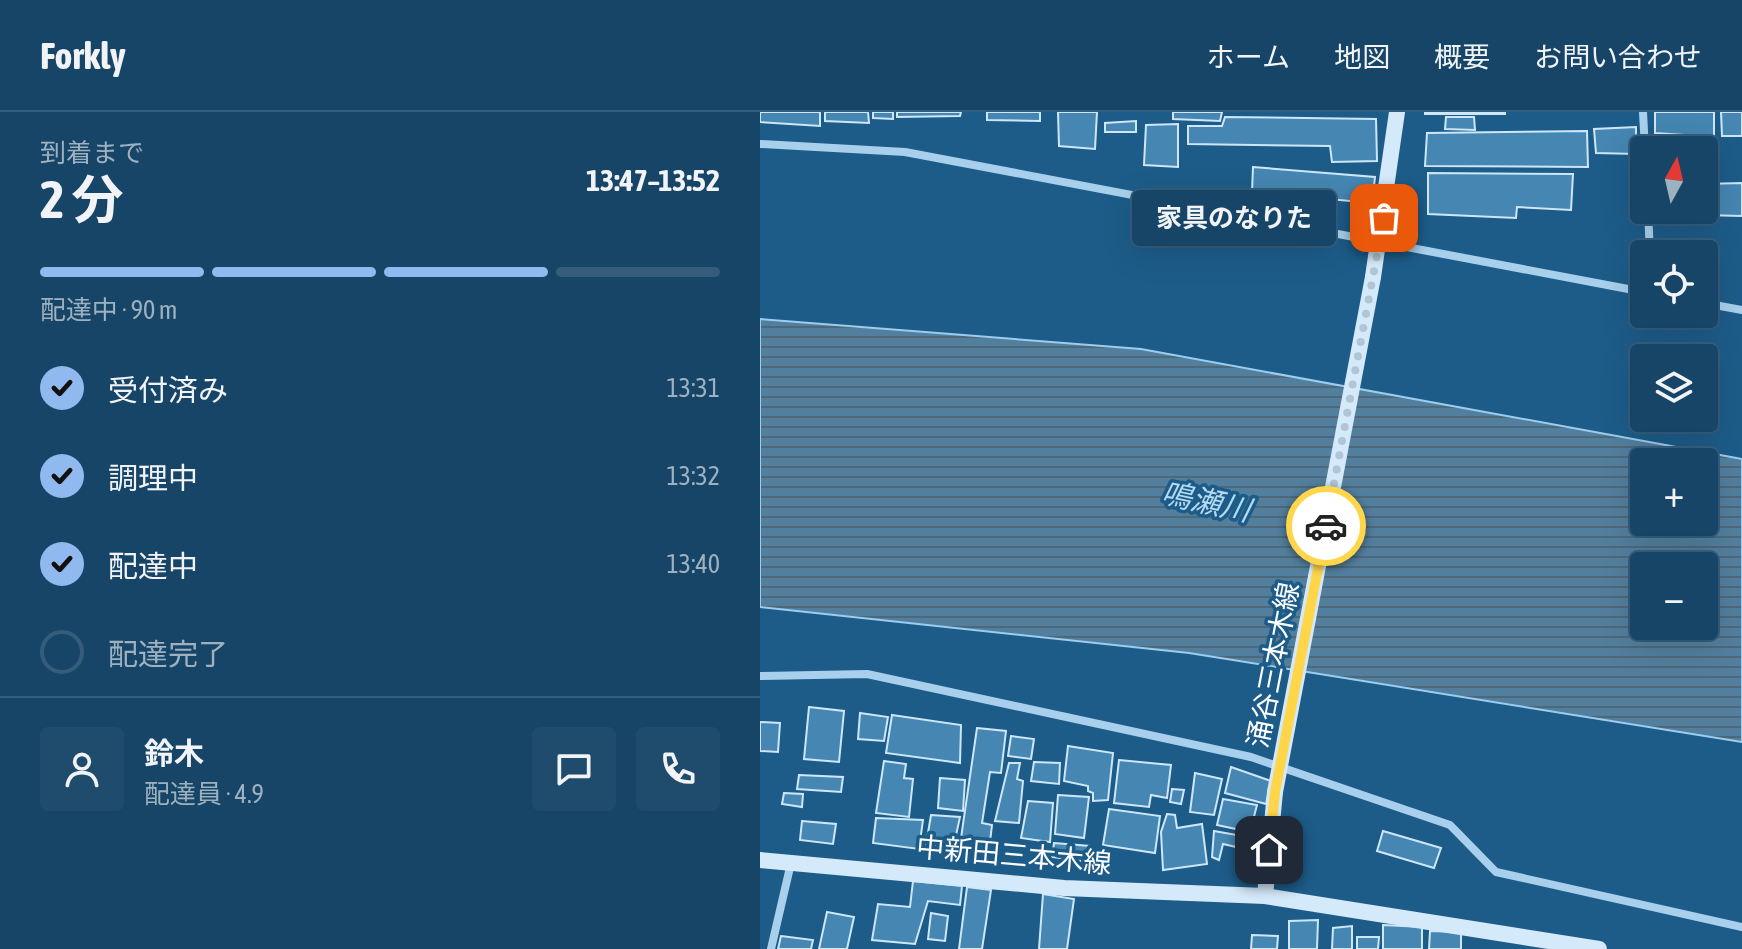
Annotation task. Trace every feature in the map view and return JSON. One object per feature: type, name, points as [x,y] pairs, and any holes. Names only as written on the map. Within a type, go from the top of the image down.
[{"type":"main road","name":"涌谷三本木線","points":[[1265,896],[1275,792],[1381,244],[1397,112]]},
{"type":"main road","name":"中新田三本木線","points":[[760,860],[1064,888],[1265,896]]},
{"type":"main road","points":[[1265,896],[1549,945],[1599,949]]},
{"type":"street","points":[[1643,112],[1644,136]]},
{"type":"street","points":[[760,144],[905,152],[1630,289]]},
{"type":"street","points":[[1724,307],[1742,301]]},
{"type":"street","points":[[1718,306],[1742,310]]},
{"type":"street","points":[[760,676],[867,674],[1251,757],[1450,825],[1496,872],[1742,927]]},
{"type":"street","points":[[771,949],[791,863]]},
{"type":"water","name":"鳴瀬川","points":[[760,319],[1141,349],[1682,448],[1630,448],[1630,536],[1718,536],[1718,455],[1742,459],[1742,742],[1189,653],[760,607]]},
{"type":"building","points":[[760,112],[820,112],[820,126],[760,122]]},
{"type":"building","points":[[825,112],[868,112],[869,123],[825,121]]},
{"type":"building","points":[[873,112],[893,112],[893,119],[873,118]]},
{"type":"building","points":[[897,112],[961,112],[960,116],[897,117]]},
{"type":"building","points":[[987,112],[1040,112],[1040,121],[987,120]]},
{"type":"building","points":[[1058,112],[1097,112],[1095,149],[1059,146]]},
{"type":"building","points":[[1173,112],[1222,112],[1220,121],[1173,119]]},
{"type":"building","points":[[1505,112],[1505,114],[1425,114]]},
{"type":"building","points":[[1655,112],[1714,112],[1714,136],[1655,133]]},
{"type":"building","points":[[1721,112],[1742,112],[1742,136],[1722,136]]},
{"type":"building","points":[[1225,117],[1376,119],[1377,161],[1332,162],[1330,146],[1188,144],[1188,126],[1222,126]]},
{"type":"building","points":[[1446,117],[1474,117],[1475,130],[1445,129]]},
{"type":"building","points":[[1136,121],[1136,132],[1105,132],[1105,123]]},
{"type":"building","points":[[1178,124],[1178,167],[1144,165],[1146,125]]},
{"type":"building","points":[[1636,127],[1636,136],[1630,136],[1630,154],[1596,153],[1594,129]]},
{"type":"building","points":[[1587,131],[1588,167],[1425,166],[1427,133]]},
{"type":"building","points":[[1253,167],[1375,177],[1372,203],[1252,192]]},
{"type":"building","points":[[1428,173],[1573,174],[1571,210],[1517,207],[1516,218],[1428,214]]},
{"type":"building","points":[[1742,183],[1742,216],[1718,215],[1718,184]]},
{"type":"building","points":[[809,707],[844,711],[839,762],[804,759]]},
{"type":"building","points":[[860,713],[888,717],[884,741],[858,739]]},
{"type":"building","points":[[892,715],[961,725],[960,763],[886,753]]},
{"type":"building","points":[[760,722],[780,723],[778,752],[760,751]]},
{"type":"building","points":[[977,728],[1006,731],[1001,773],[990,772],[982,823],[992,825],[989,850],[960,845]]},
{"type":"building","points":[[1011,736],[1034,739],[1031,759],[1008,756]]},
{"type":"building","points":[[1068,746],[1113,753],[1108,800],[1093,801],[1093,793],[1088,791],[1088,786],[1064,781]]},
{"type":"building","points":[[1119,760],[1171,765],[1167,798],[1151,795],[1149,807],[1114,803]]},
{"type":"building","points":[[884,761],[906,764],[904,778],[913,779],[909,817],[876,813]]},
{"type":"building","points":[[1034,762],[1060,763],[1059,784],[1031,781]]},
{"type":"building","points":[[1009,763],[1020,763],[1017,779],[1023,781],[1019,823],[995,821]]},
{"type":"building","points":[[1231,767],[1271,781],[1266,804],[1225,793]]},
{"type":"building","points":[[1195,773],[1222,779],[1214,815],[1190,812]]},
{"type":"building","points":[[799,775],[843,777],[841,792],[797,789]]},
{"type":"building","points":[[940,778],[965,780],[963,811],[938,808]]},
{"type":"building","points":[[1172,789],[1184,790],[1181,804],[1170,802]]},
{"type":"building","points":[[784,793],[803,794],[802,807],[782,804]]},
{"type":"building","points":[[1058,795],[1089,797],[1084,838],[1055,834]]},
{"type":"building","points":[[1223,799],[1257,805],[1250,832],[1217,825]]},
{"type":"building","points":[[1028,801],[1053,803],[1050,842],[1021,838]]},
{"type":"building","points":[[1109,809],[1160,816],[1155,853],[1103,845]]},
{"type":"building","points":[[1167,814],[1175,815],[1177,828],[1202,824],[1207,864],[1163,870],[1161,832]]},
{"type":"building","points":[[931,815],[960,817],[953,849],[926,845]]},
{"type":"building","points":[[876,818],[923,820],[919,849],[873,843]]},
{"type":"building","points":[[802,821],[836,824],[833,844],[800,840]]},
{"type":"building","points":[[1214,831],[1237,835],[1236,847],[1223,844],[1219,860],[1212,857]]},
{"type":"building","points":[[1383,831],[1441,848],[1434,868],[1377,851]]},
{"type":"building","points":[[1054,843],[1090,846],[1089,862],[1052,857]]},
{"type":"building","points":[[913,881],[962,886],[960,905],[928,901],[915,944],[872,940],[878,904],[910,907]]},
{"type":"building","points":[[967,887],[991,890],[982,949],[959,949]]},
{"type":"building","points":[[1043,894],[1074,899],[1067,949],[1039,949]]},
{"type":"building","points":[[827,912],[854,917],[847,949],[819,949]]},
{"type":"building","points":[[931,913],[948,916],[945,941],[928,939]]},
{"type":"building","points":[[1318,920],[1317,949],[1289,949],[1289,921]]},
{"type":"building","points":[[1383,925],[1422,927],[1422,949],[1383,949]]},
{"type":"building","points":[[1352,926],[1352,949],[1332,949],[1333,928]]},
{"type":"building","points":[[1430,931],[1461,932],[1461,949],[1429,949]]},
{"type":"building","points":[[1252,935],[1278,936],[1277,949],[1251,949]]},
{"type":"building","points":[[781,936],[813,940],[811,949],[778,949]]},
{"type":"building","points":[[1357,937],[1379,937],[1378,949],[1357,949]]},
{"type":"way so far","points":[[1326,526],[1384,218]]},
{"type":"place","name":"家具のなりた","points":[[1384,218]]},
{"type":"route","points":[[1269,850],[1275,792],[1326,526]]}]
